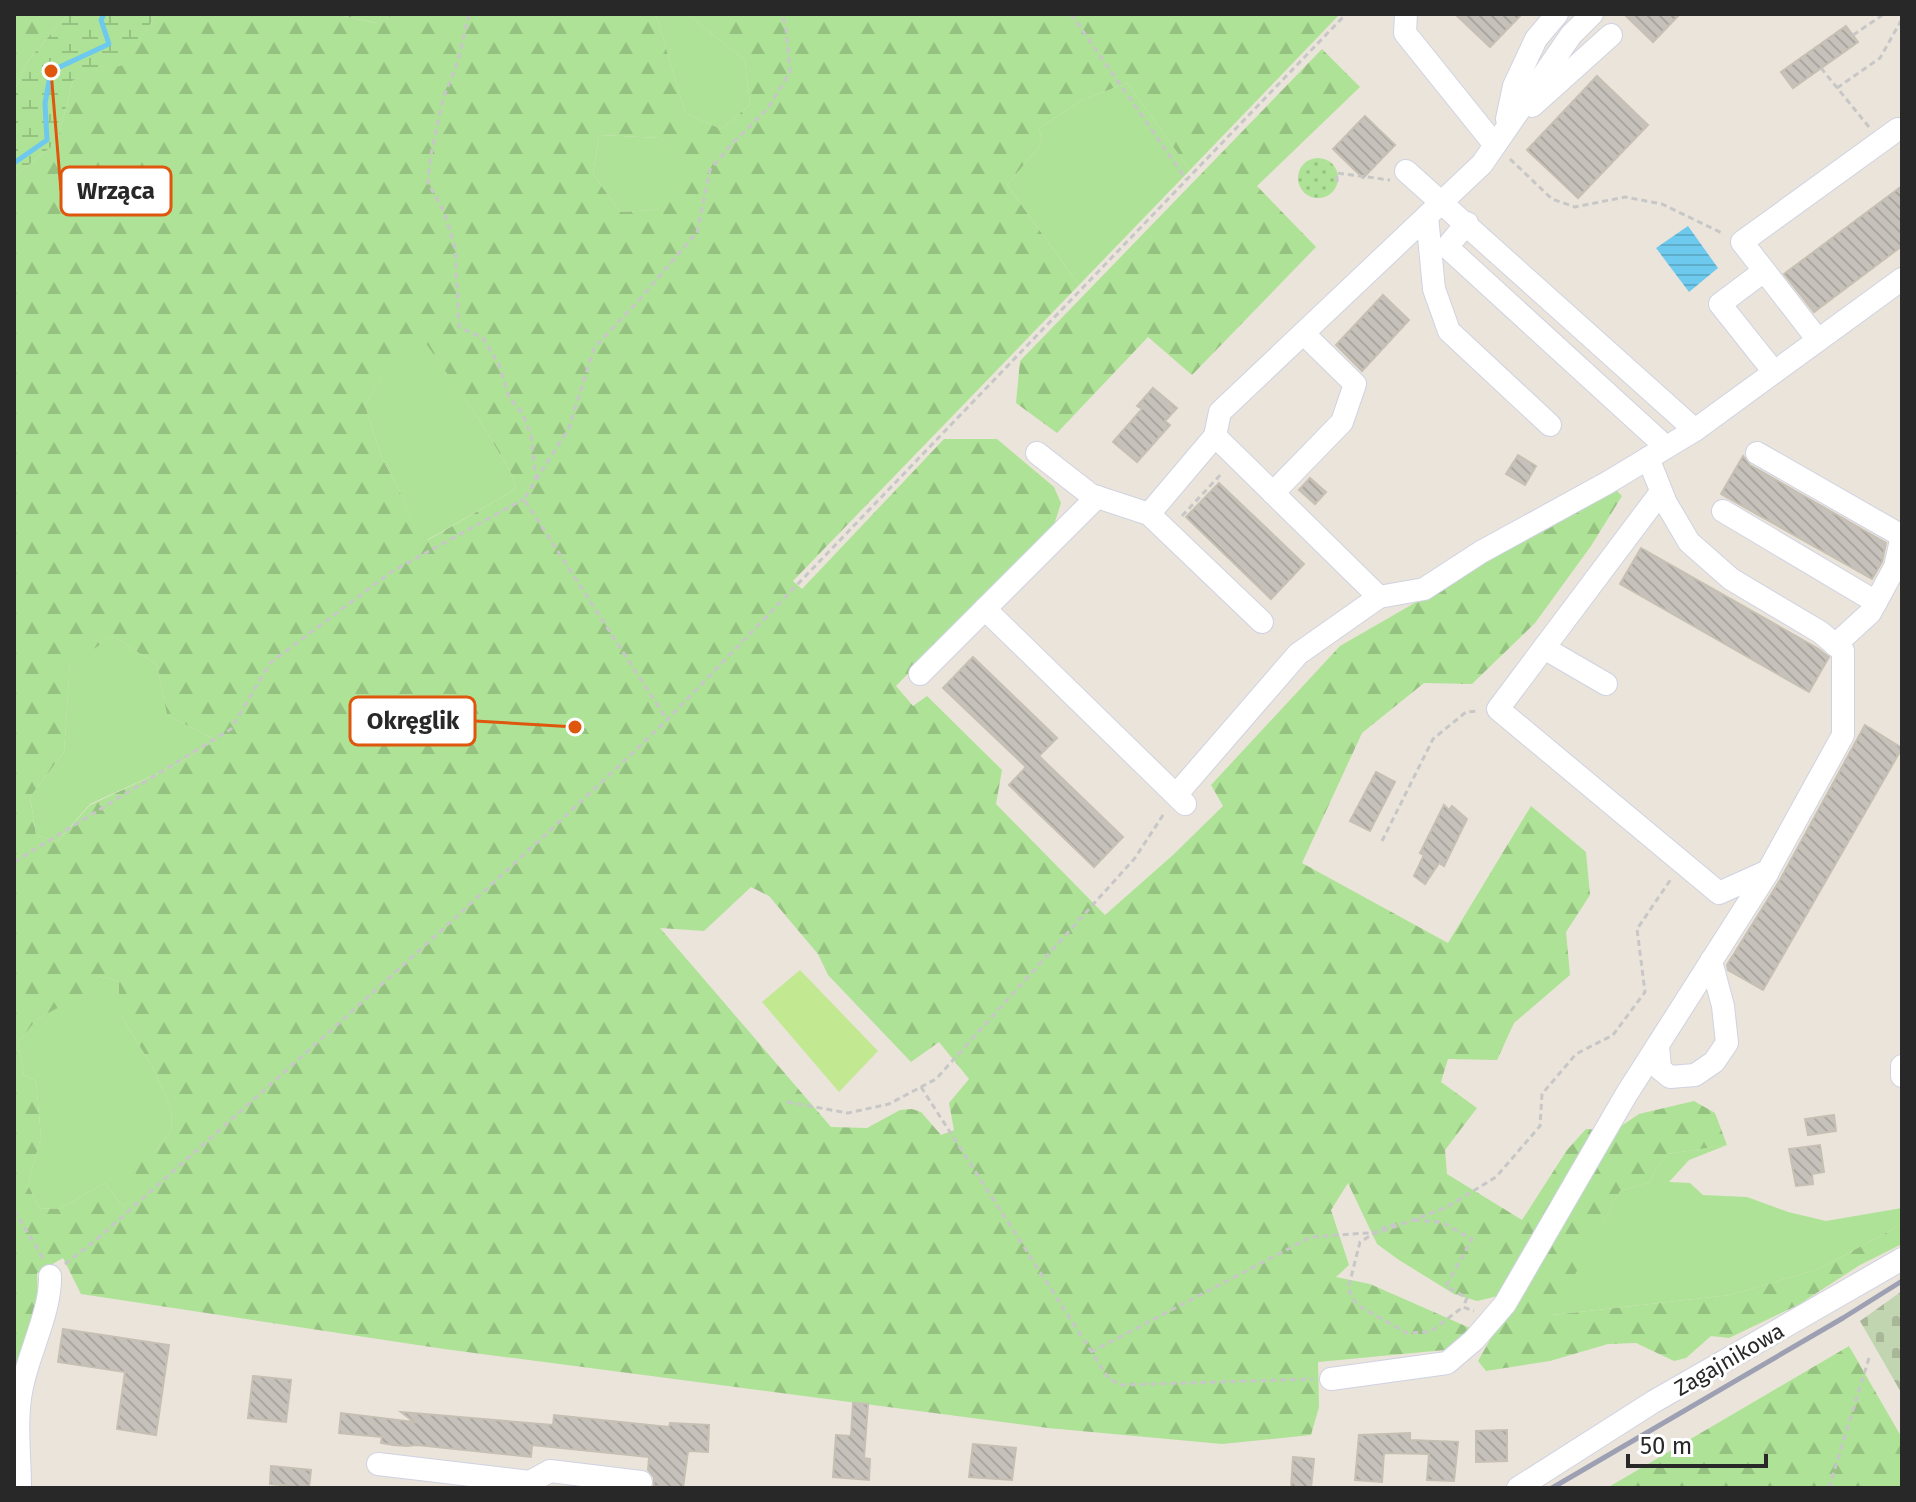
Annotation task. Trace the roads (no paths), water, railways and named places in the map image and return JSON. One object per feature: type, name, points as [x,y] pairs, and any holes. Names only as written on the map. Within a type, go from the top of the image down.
[{"type":"street","points":[[1406,14],[1405,33],[1500,138]]},
{"type":"street","points":[[1500,138],[1514,86],[1536,39],[1557,14]]},
{"type":"street","points":[[1149,514],[1215,436],[1220,412],[1482,164],[1571,35],[1592,14]]},
{"type":"street","points":[[1500,138],[1611,35]]},
{"type":"street","points":[[1818,340],[1742,242],[1890,135]]},
{"type":"street","points":[[1414,177],[1435,209],[1467,223],[1695,430]]},
{"type":"street","points":[[1435,209],[1434,289],[1449,331],[1550,425]]},
{"type":"street","points":[[1331,1379],[1447,1363],[1474,1340],[1505,1304],[1626,1095],[1768,871],[1843,735],[1843,651],[1820,632],[1731,579],[1689,542],[1661,492],[1657,453],[1447,247],[1467,223]]},
{"type":"street","points":[[1764,271],[1720,304],[1774,372]]},
{"type":"street","points":[[985,609],[1181,800],[1298,654],[1379,597],[1424,589],[1481,552],[1695,430],[1902,279]]},
{"type":"street","points":[[1273,493],[1342,422],[1355,384],[1304,334]]},
{"type":"street","points":[[1215,436],[1379,597]]},
{"type":"street","points":[[1037,453],[1091,495],[1149,514],[1262,622]]},
{"type":"street","points":[[1757,453],[1902,536],[1899,557],[1870,613],[1835,645]]},
{"type":"street","points":[[1661,492],[1498,709],[1719,893],[1768,871]]},
{"type":"street","points":[[920,674],[1097,497]]},
{"type":"street","points":[[1723,511],[1876,602]]},
{"type":"street","points":[[1544,648],[1606,684]]},
{"type":"street","points":[[1658,1045],[1660,1069],[1670,1077],[1695,1075],[1714,1062],[1727,1043],[1723,1006],[1711,961]]},
{"type":"street","points":[[1902,1066],[1902,1076]]},
{"type":"street","name":"Zagajnikowa","points":[[1518,1488],[1653,1402],[1902,1259]]},
{"type":"street","points":[[20,1488],[21,1391],[48,1298],[50,1276]]},
{"type":"street","points":[[378,1464],[436,1480],[530,1482],[550,1471],[641,1482]]},
{"type":"water","points":[[1688,226],[1718,268],[1689,292],[1656,248]]},
{"type":"waterway","points":[[14,163],[47,140],[45,103],[51,71],[109,44],[101,20],[104,14]]},
{"type":"railway","points":[[1552,1488],[1902,1281]]},
{"type":"place","name":"Wrząca","points":[[51,71]]},
{"type":"place","name":"Okręglik","points":[[575,727]]}]
